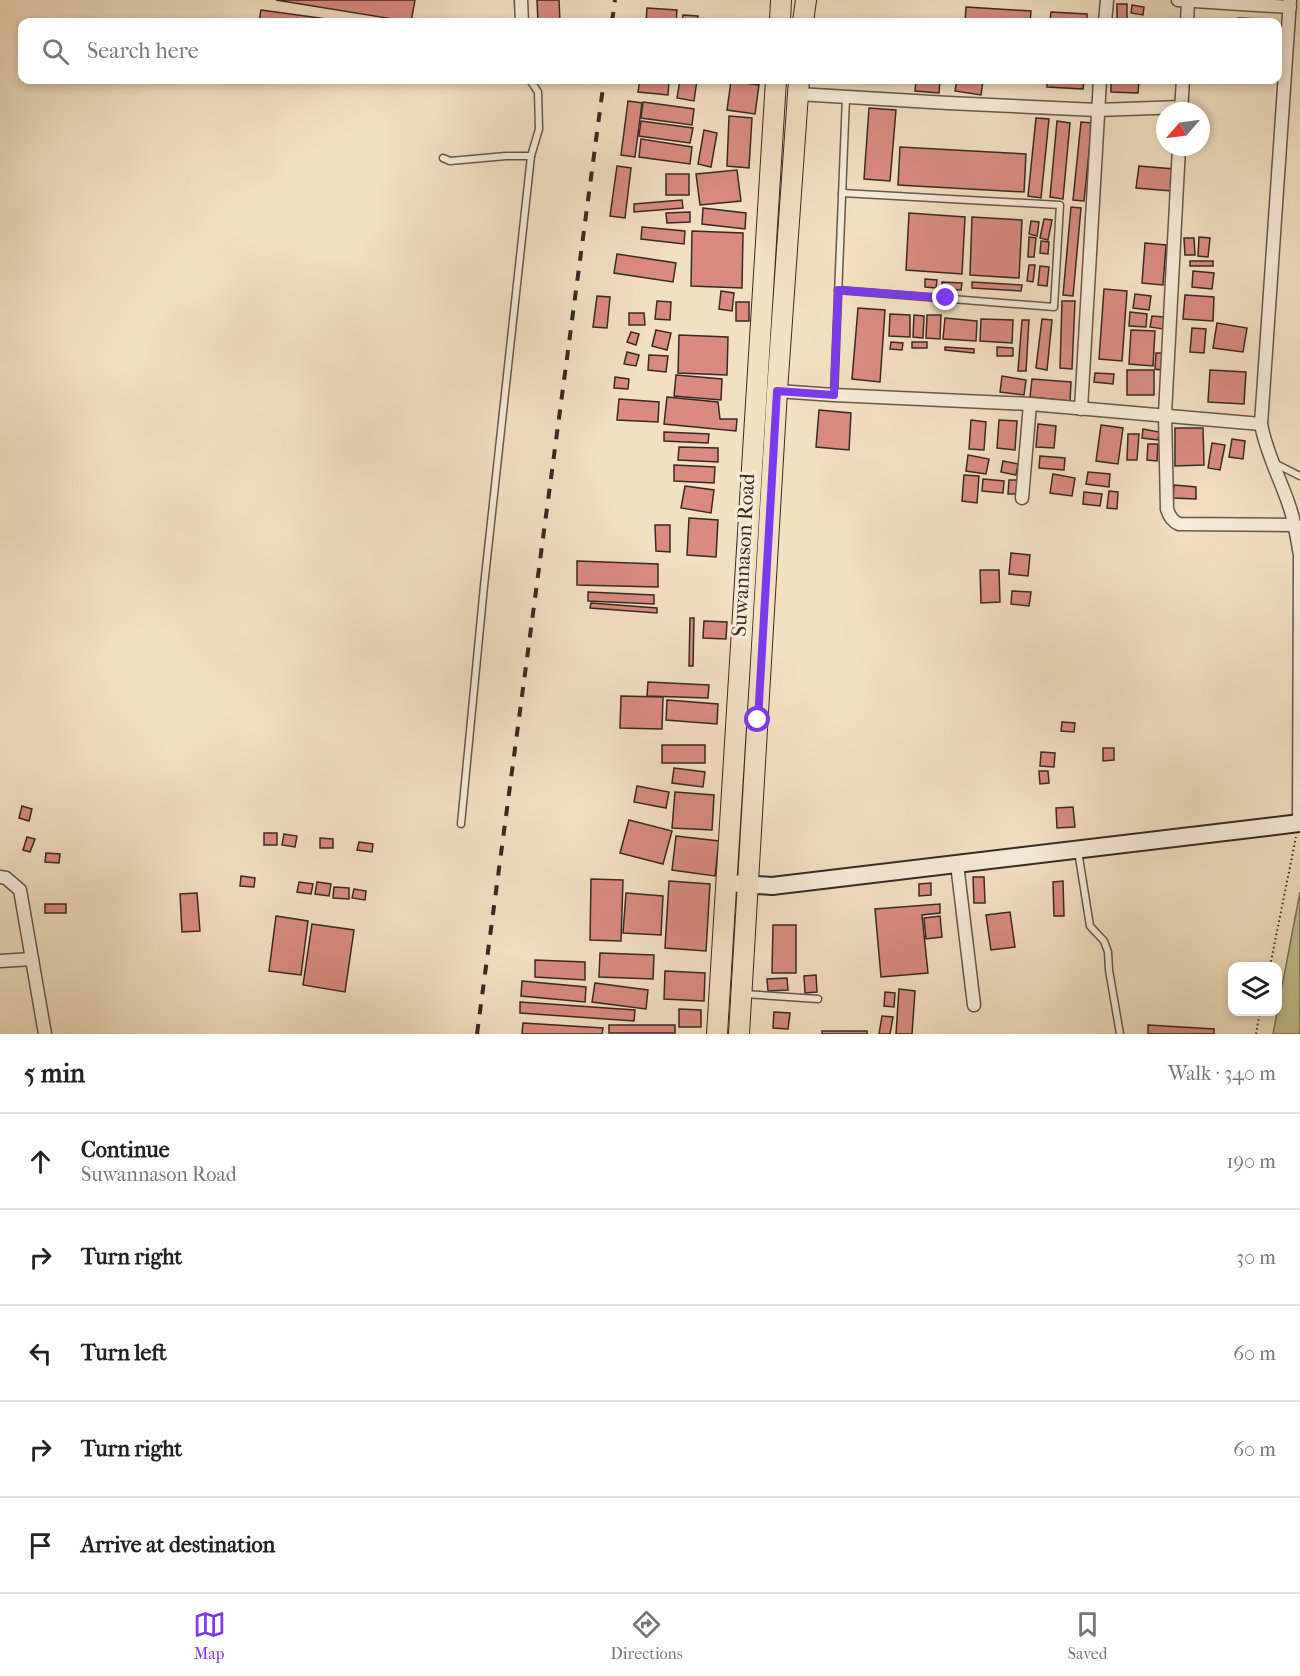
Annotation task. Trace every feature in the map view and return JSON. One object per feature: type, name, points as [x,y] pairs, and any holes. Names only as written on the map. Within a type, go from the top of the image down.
[{"type":"main road","points":[[780,18],[781,0]]},
{"type":"main road","points":[[804,18],[806,0]]},
{"type":"main road","name":"Suwannason Road","points":[[717,1034],[776,84]]},
{"type":"main road","name":"Suwannason Road","points":[[739,1034],[777,391],[798,87]]},
{"type":"main road","points":[[727,883],[772,886],[1300,823]]},
{"type":"street","points":[[521,0],[522,18]]},
{"type":"street","points":[[1105,18],[1107,0]]},
{"type":"street","points":[[1178,0],[1293,3],[1261,424],[1272,463],[1290,507],[1300,555],[1300,823]]},
{"type":"street","points":[[1187,18],[1188,1]]},
{"type":"street","points":[[1081,409],[1100,84]]},
{"type":"street","points":[[1181,102],[1183,84]]},
{"type":"street","points":[[798,87],[846,97],[1097,110],[1156,109]]},
{"type":"street","points":[[1179,156],[1165,414],[1167,509],[1170,517],[1179,525],[1295,525]]},
{"type":"street","points":[[777,391],[1030,404],[1261,424]]},
{"type":"street","points":[[1022,498],[1030,404]]},
{"type":"street","points":[[957,864],[974,1005]]},
{"type":"street","points":[[0,877],[6,878],[20,890],[45,1034]]},
{"type":"street","points":[[0,961],[32,959]]},
{"type":"lane","points":[[461,824],[485,574],[531,156],[539,129],[538,92],[533,84]]},
{"type":"lane","points":[[834,395],[846,97]]},
{"type":"lane","points":[[443,159],[450,161],[531,156]]},
{"type":"lane","points":[[838,290],[1054,307],[1060,205],[842,193]]},
{"type":"lane","points":[[1272,463],[1300,476]]},
{"type":"lane","points":[[1078,850],[1090,926],[1104,941],[1108,952],[1120,1034]]},
{"type":"lane","points":[[741,994],[818,999]]},
{"type":"path","points":[[1271,962],[1300,823]]},
{"type":"path","points":[[1256,1034],[1259,1016]]},
{"type":"green space","points":[[1300,892],[1300,1034],[1273,1034],[1276,1016],[1282,1016],[1282,987]]},
{"type":"building","points":[[276,0],[415,0],[412,18],[386,18]]},
{"type":"building","points":[[537,0],[559,0],[560,18],[538,18]]},
{"type":"building","points":[[1117,4],[1127,4],[1127,18],[1117,18]]},
{"type":"building","points":[[1132,5],[1144,7],[1143,15],[1131,13]]},
{"type":"building","points":[[966,7],[1031,11],[1030,18],[965,18]]},
{"type":"building","points":[[647,8],[677,10],[676,18],[646,18]]},
{"type":"building","points":[[261,10],[320,18],[260,18]]},
{"type":"building","points":[[1051,12],[1087,14],[1087,18],[1050,18]]},
{"type":"building","points":[[683,15],[698,16],[698,18],[683,18]]},
{"type":"building","points":[[639,84],[669,84],[668,95],[638,92]]},
{"type":"building","points":[[679,84],[696,84],[694,101],[677,98]]},
{"type":"building","points":[[731,84],[759,85],[755,114],[727,110]]},
{"type":"building","points":[[916,84],[940,84],[939,93],[915,91]]},
{"type":"building","points":[[956,84],[982,84],[981,95],[955,91]]},
{"type":"building","points":[[1047,84],[1084,84],[1083,89],[1047,87]]},
{"type":"building","points":[[1111,84],[1139,84],[1138,93],[1111,92]]},
{"type":"building","points":[[628,101],[642,103],[635,157],[621,155]]},
{"type":"building","points":[[643,102],[694,109],[692,125],[641,118]]},
{"type":"building","points":[[869,108],[896,110],[890,181],[864,179]]},
{"type":"building","points":[[729,116],[752,118],[749,168],[727,166]]},
{"type":"building","points":[[1036,118],[1049,119],[1041,198],[1028,196]]},
{"type":"building","points":[[641,121],[693,128],[690,143],[639,136]]},
{"type":"building","points":[[1057,121],[1070,123],[1063,199],[1050,197]]},
{"type":"building","points":[[1081,122],[1092,123],[1084,201],[1073,200]]},
{"type":"building","points":[[704,130],[717,133],[711,167],[698,164]]},
{"type":"building","points":[[641,139],[692,147],[690,164],[639,157]]},
{"type":"building","points":[[900,147],[1026,154],[1024,192],[898,185]]},
{"type":"building","points":[[617,166],[631,168],[625,218],[610,216]]},
{"type":"building","points":[[1139,166],[1174,169],[1172,191],[1136,188]]},
{"type":"building","points":[[737,170],[741,201],[700,205],[696,174]]},
{"type":"building","points":[[666,174],[689,174],[689,195],[666,195]]},
{"type":"building","points":[[682,200],[683,208],[634,212],[634,204]]},
{"type":"building","points":[[1071,207],[1081,208],[1073,296],[1063,295]]},
{"type":"building","points":[[703,208],[746,213],[745,229],[702,224]]},
{"type":"building","points":[[690,212],[690,222],[667,223],[666,213]]},
{"type":"building","points":[[909,213],[965,217],[962,274],[906,270]]},
{"type":"building","points":[[972,217],[1022,220],[1019,278],[970,275]]},
{"type":"building","points":[[1044,219],[1052,220],[1048,240],[1040,238]]},
{"type":"building","points":[[1031,221],[1039,222],[1037,236],[1029,234]]},
{"type":"building","points":[[642,227],[685,231],[684,244],[641,239]]},
{"type":"building","points":[[692,231],[743,233],[742,288],[691,286]]},
{"type":"building","points":[[1029,237],[1036,238],[1034,257],[1028,257]]},
{"type":"building","points":[[1199,237],[1210,238],[1208,257],[1198,256]]},
{"type":"building","points":[[1184,238],[1194,238],[1195,255],[1185,255]]},
{"type":"building","points":[[1041,241],[1049,242],[1048,254],[1040,253]]},
{"type":"building","points":[[1145,243],[1166,245],[1163,285],[1142,283]]},
{"type":"building","points":[[617,254],[676,263],[673,282],[614,273]]},
{"type":"building","points":[[1190,261],[1213,261],[1213,266],[1190,266]]},
{"type":"building","points":[[1029,265],[1035,265],[1033,282],[1027,281]]},
{"type":"building","points":[[1040,266],[1049,267],[1047,286],[1038,285]]},
{"type":"building","points":[[1193,271],[1214,273],[1212,289],[1192,287]]},
{"type":"building","points":[[925,279],[937,280],[936,288],[925,287]]},
{"type":"building","points":[[942,282],[962,283],[961,290],[942,289]]},
{"type":"building","points":[[972,282],[1022,285],[1021,291],[972,288]]},
{"type":"building","points":[[1104,289],[1127,291],[1122,361],[1099,359]]},
{"type":"building","points":[[721,291],[734,293],[732,311],[719,309]]},
{"type":"building","points":[[1135,294],[1151,296],[1149,310],[1133,308]]},
{"type":"building","points":[[1185,295],[1214,297],[1213,321],[1183,319]]},
{"type":"building","points":[[597,296],[610,297],[607,328],[593,327]]},
{"type":"building","points":[[657,301],[671,302],[670,320],[655,319]]},
{"type":"building","points":[[1062,301],[1075,301],[1072,369],[1060,368]]},
{"type":"building","points":[[736,302],[749,302],[749,321],[736,321]]},
{"type":"building","points":[[858,308],[885,310],[880,382],[852,379]]},
{"type":"building","points":[[1130,312],[1147,314],[1146,327],[1129,326]]},
{"type":"building","points":[[629,313],[644,313],[645,325],[629,325]]},
{"type":"building","points":[[890,314],[910,315],[910,337],[889,336]]},
{"type":"building","points":[[914,315],[924,316],[923,338],[913,337]]},
{"type":"building","points":[[927,315],[941,315],[940,339],[926,338]]},
{"type":"building","points":[[1152,316],[1164,317],[1163,329],[1150,327]]},
{"type":"building","points":[[945,318],[977,321],[976,341],[943,339]]},
{"type":"building","points":[[981,319],[1013,320],[1012,343],[980,341]]},
{"type":"building","points":[[1042,319],[1052,320],[1047,370],[1036,368]]},
{"type":"building","points":[[1022,320],[1029,320],[1026,371],[1018,371]]},
{"type":"building","points":[[1217,323],[1247,328],[1243,352],[1213,348]]},
{"type":"building","points":[[1192,328],[1206,329],[1204,353],[1190,352]]},
{"type":"building","points":[[656,330],[671,333],[667,350],[652,346]]},
{"type":"building","points":[[1131,330],[1155,331],[1153,366],[1129,364]]},
{"type":"building","points":[[631,332],[639,334],[636,345],[627,342]]},
{"type":"building","points":[[679,335],[728,337],[727,375],[678,373]]},
{"type":"building","points":[[891,342],[903,343],[902,350],[890,349]]},
{"type":"building","points":[[912,342],[927,342],[927,348],[912,348]]},
{"type":"building","points":[[945,347],[974,349],[974,353],[945,350]]},
{"type":"building","points":[[997,347],[1013,348],[1013,356],[997,356]]},
{"type":"building","points":[[627,352],[639,355],[636,366],[624,364]]},
{"type":"building","points":[[1156,353],[1162,353],[1161,370],[1155,369]]},
{"type":"building","points":[[649,355],[668,356],[666,372],[648,370]]},
{"type":"building","points":[[1127,370],[1154,370],[1154,395],[1127,395]]},
{"type":"building","points":[[1210,370],[1246,372],[1244,404],[1208,402]]},
{"type":"building","points":[[1095,373],[1114,374],[1113,384],[1094,382]]},
{"type":"building","points":[[676,375],[722,379],[721,400],[674,396]]},
{"type":"building","points":[[1002,376],[1026,380],[1024,395],[1000,392]]},
{"type":"building","points":[[615,377],[629,379],[628,389],[614,388]]},
{"type":"building","points":[[1032,379],[1071,382],[1070,401],[1030,397]]},
{"type":"building","points":[[667,397],[718,402],[720,419],[737,419],[736,431],[664,424]]},
{"type":"building","points":[[619,399],[659,402],[658,422],[617,420]]},
{"type":"building","points":[[819,410],[851,413],[849,450],[816,447]]},
{"type":"building","points":[[971,420],[986,422],[984,450],[969,449]]},
{"type":"building","points":[[999,420],[1017,421],[1015,450],[997,448]]},
{"type":"building","points":[[1038,424],[1056,426],[1054,448],[1036,447]]},
{"type":"building","points":[[1101,425],[1123,428],[1118,464],[1096,461]]},
{"type":"building","points":[[1175,428],[1203,428],[1204,465],[1175,466]]},
{"type":"building","points":[[1143,429],[1159,432],[1158,440],[1142,438]]},
{"type":"building","points":[[664,432],[709,434],[708,443],[664,441]]},
{"type":"building","points":[[1128,434],[1139,434],[1137,460],[1127,460]]},
{"type":"building","points":[[1232,439],[1245,441],[1243,459],[1229,457]]},
{"type":"building","points":[[1212,443],[1225,445],[1220,470],[1208,468]]},
{"type":"building","points":[[1148,444],[1158,444],[1157,461],[1147,460]]},
{"type":"building","points":[[679,447],[718,448],[718,462],[678,460]]},
{"type":"building","points":[[968,455],[989,459],[986,474],[966,471]]},
{"type":"building","points":[[1040,456],[1065,458],[1064,470],[1039,468]]},
{"type":"building","points":[[1003,461],[1018,464],[1016,475],[1001,472]]},
{"type":"building","points":[[674,465],[715,467],[714,483],[674,481]]},
{"type":"building","points":[[1088,472],[1110,474],[1109,487],[1086,484]]},
{"type":"building","points":[[1053,474],[1075,478],[1072,496],[1050,493]]},
{"type":"building","points":[[964,475],[979,476],[977,503],[962,501]]},
{"type":"building","points":[[983,479],[1004,481],[1003,493],[982,491]]},
{"type":"building","points":[[1009,480],[1018,480],[1017,494],[1008,494]]},
{"type":"building","points":[[1174,485],[1196,487],[1196,499],[1173,498]]},
{"type":"building","points":[[685,486],[714,490],[711,513],[681,508]]},
{"type":"building","points":[[1109,491],[1118,492],[1117,509],[1107,508]]},
{"type":"building","points":[[1084,492],[1102,494],[1100,506],[1083,504]]},
{"type":"building","points":[[689,518],[718,520],[716,557],[687,555]]},
{"type":"building","points":[[655,525],[670,525],[670,552],[656,551]]},
{"type":"building","points":[[1011,553],[1030,555],[1028,576],[1009,574]]},
{"type":"building","points":[[577,561],[658,564],[658,587],[577,585]]},
{"type":"building","points":[[980,570],[999,570],[1000,602],[981,603]]},
{"type":"building","points":[[1012,591],[1031,592],[1029,606],[1011,604]]},
{"type":"building","points":[[588,592],[654,595],[654,604],[588,601]]},
{"type":"building","points":[[591,603],[657,608],[657,613],[590,608]]},
{"type":"building","points":[[690,618],[694,618],[693,666],[689,666]]},
{"type":"building","points":[[704,621],[727,622],[726,639],[703,638]]},
{"type":"building","points":[[648,682],[709,685],[708,698],[647,696]]},
{"type":"building","points":[[621,696],[663,697],[662,729],[620,728]]},
{"type":"building","points":[[667,700],[718,704],[717,724],[666,720]]},
{"type":"building","points":[[1062,722],[1075,723],[1074,732],[1061,731]]},
{"type":"building","points":[[662,745],[705,745],[705,763],[662,763]]},
{"type":"building","points":[[1103,748],[1114,748],[1114,760],[1103,761]]},
{"type":"building","points":[[1041,752],[1055,753],[1054,767],[1040,766]]},
{"type":"building","points":[[674,768],[705,772],[703,787],[672,783]]},
{"type":"building","points":[[1039,771],[1048,771],[1049,783],[1040,784]]},
{"type":"building","points":[[637,786],[669,792],[666,808],[634,802]]},
{"type":"building","points":[[675,792],[714,795],[712,830],[672,828]]},
{"type":"building","points":[[22,806],[32,809],[29,821],[19,818]]},
{"type":"building","points":[[1073,807],[1075,827],[1057,828],[1056,808]]},
{"type":"building","points":[[629,820],[672,831],[663,864],[620,853]]},
{"type":"building","points":[[264,833],[277,833],[277,845],[264,845]]},
{"type":"building","points":[[284,834],[297,836],[295,847],[282,845]]},
{"type":"building","points":[[676,836],[719,841],[715,876],[672,870]]},
{"type":"building","points":[[27,837],[35,839],[30,852],[23,850]]},
{"type":"building","points":[[320,838],[333,839],[333,848],[320,848]]},
{"type":"building","points":[[359,842],[373,844],[372,852],[357,850]]},
{"type":"building","points":[[46,853],[60,854],[59,863],[45,862]]},
{"type":"building","points":[[241,876],[255,878],[254,887],[240,886]]},
{"type":"building","points":[[973,877],[984,877],[985,903],[974,903]]},
{"type":"building","points":[[591,879],[623,880],[621,941],[590,940]]},
{"type":"building","points":[[669,881],[710,884],[706,951],[665,948]]},
{"type":"building","points":[[1063,881],[1064,916],[1054,916],[1053,882]]},
{"type":"building","points":[[299,882],[313,884],[311,894],[297,892]]},
{"type":"building","points":[[317,882],[331,884],[329,896],[315,894]]},
{"type":"building","points":[[931,883],[931,895],[919,896],[919,884]]},
{"type":"building","points":[[334,887],[349,888],[349,899],[333,898]]},
{"type":"building","points":[[354,889],[366,891],[365,900],[352,898]]},
{"type":"building","points":[[197,893],[200,931],[182,932],[180,894]]},
{"type":"building","points":[[626,893],[663,896],[661,935],[623,933]]},
{"type":"building","points":[[45,904],[66,904],[66,913],[45,913]]},
{"type":"building","points":[[940,904],[940,913],[922,915],[928,973],[881,977],[875,909]]},
{"type":"building","points":[[1010,912],[1015,947],[991,950],[986,915]]},
{"type":"building","points":[[276,916],[308,921],[301,975],[269,971]]},
{"type":"building","points":[[940,916],[942,937],[926,939],[924,918]]},
{"type":"building","points":[[312,924],[354,930],[345,992],[303,985]]},
{"type":"building","points":[[773,925],[796,925],[796,973],[772,973]]},
{"type":"building","points":[[600,953],[654,955],[653,979],[599,977]]},
{"type":"building","points":[[535,960],[585,962],[585,980],[535,977]]},
{"type":"building","points":[[665,971],[705,973],[704,1001],[664,999]]},
{"type":"building","points":[[816,975],[817,992],[805,993],[804,976]]},
{"type":"building","points":[[787,978],[788,990],[768,991],[767,979]]},
{"type":"building","points":[[522,981],[586,987],[585,1002],[521,996]]},
{"type":"building","points":[[595,983],[648,990],[646,1009],[592,1002]]},
{"type":"building","points":[[899,989],[915,991],[912,1034],[896,1034]]},
{"type":"building","points":[[885,992],[895,993],[894,1007],[884,1006]]},
{"type":"building","points":[[520,1002],[635,1010],[634,1021],[520,1013]]},
{"type":"building","points":[[679,1009],[701,1010],[701,1027],[679,1027]]},
{"type":"building","points":[[774,1012],[790,1013],[788,1029],[773,1028]]},
{"type":"building","points":[[882,1016],[893,1017],[890,1034],[879,1034]]},
{"type":"building","points":[[523,1023],[603,1028],[602,1034],[522,1034]]},
{"type":"building","points":[[609,1025],[675,1025],[675,1033],[609,1033]]},
{"type":"building","points":[[1148,1025],[1214,1029],[1214,1034],[1148,1034]]},
{"type":"building","points":[[822,1031],[867,1031],[867,1034],[822,1034]]},
{"type":"railway","points":[[613,18],[615,0]]},
{"type":"railway","points":[[477,1034],[603,84]]},
{"type":"route","points":[[758,720],[777,391],[834,395],[838,290],[946,298]]}]
